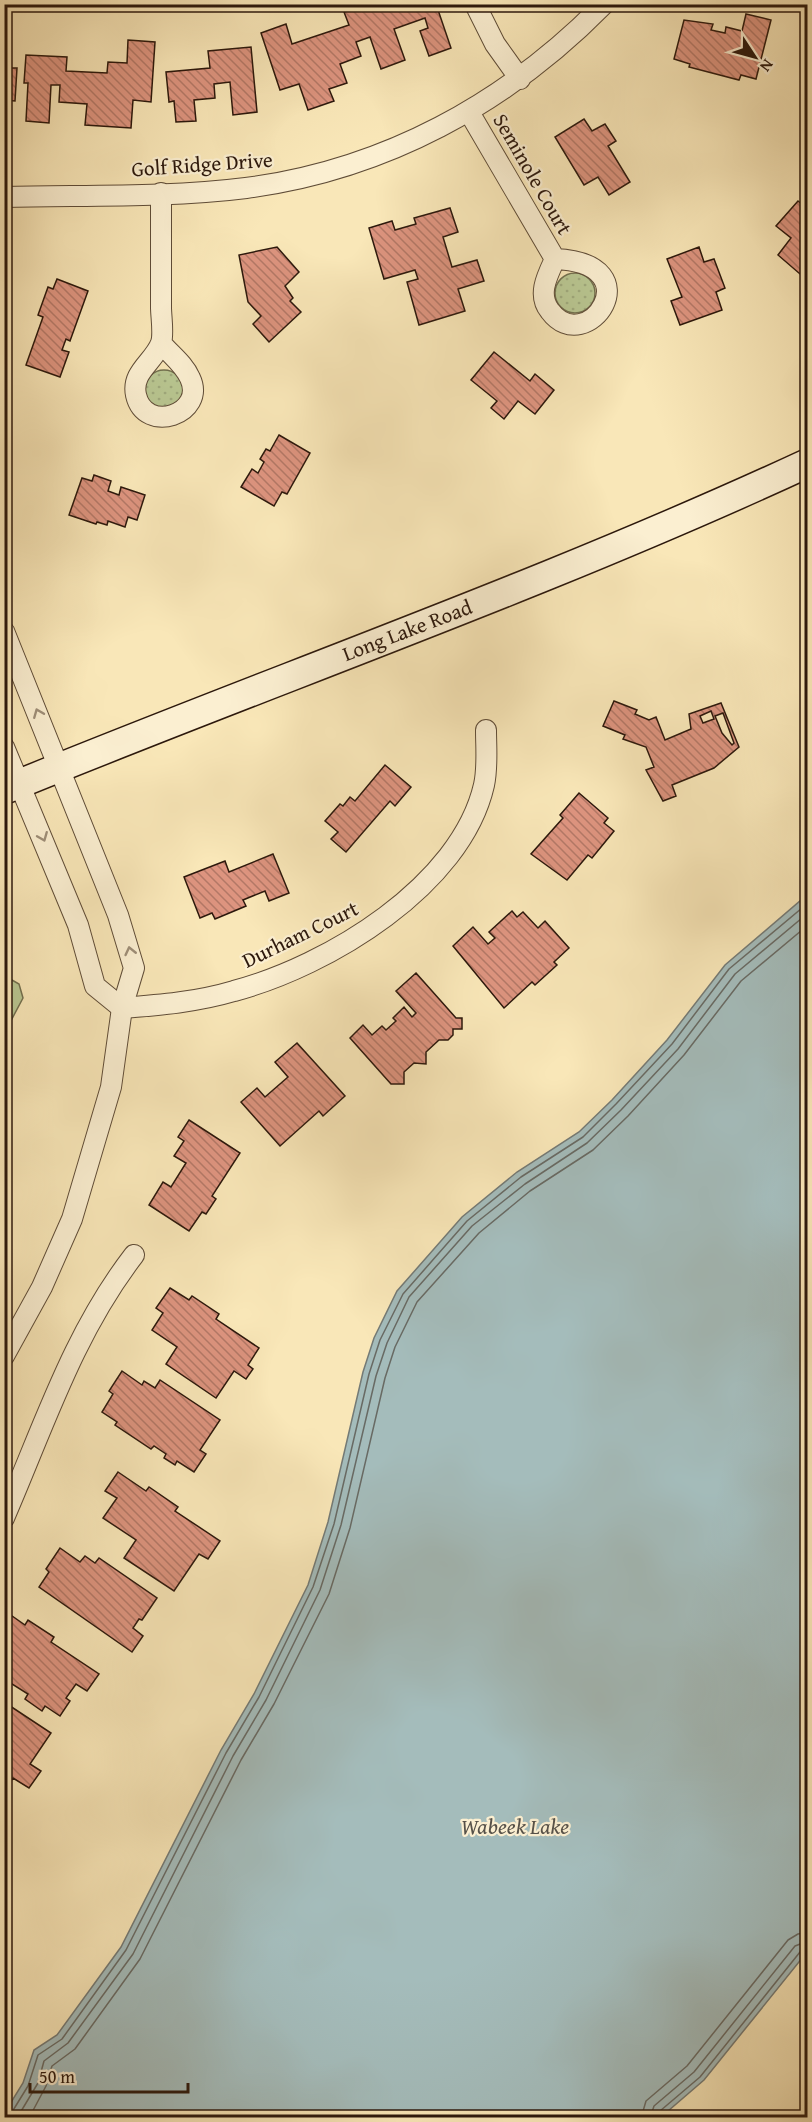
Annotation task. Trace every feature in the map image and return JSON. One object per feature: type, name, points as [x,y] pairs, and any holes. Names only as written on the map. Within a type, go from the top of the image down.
[{"type":"main road","name":"Long Lake Road","points":[[13,786],[492,597],[702,511],[807,463]]},
{"type":"street","points":[[475,4],[495,44],[520,79]]},
{"type":"street","name":"Golf Ridge Drive","points":[[4,197],[161,193],[244,188],[305,177],[390,151],[469,112],[520,79],[556,50],[604,4]]},
{"type":"street","name":"Seminole Court","points":[[469,112],[555,259]]},
{"type":"street","points":[[161,193],[161,343]]},
{"type":"street","points":[[4,631],[128,942],[134,968],[122,1008],[111,1087],[72,1219],[42,1287],[4,1356]]},
{"type":"street","name":"Durham Court","points":[[122,1008],[187,1001],[248,987],[315,958],[385,917],[428,880],[463,837],[484,785],[486,730]]},
{"type":"street","points":[[4,747],[13,786],[78,925],[95,986],[122,1008]]},
{"type":"street","points":[[4,1518],[75,1347],[105,1295],[135,1254]]},
{"type":"green space","points":[[575,273],[589,279],[595,293],[589,307],[575,313],[561,307],[555,293],[561,279]]},
{"type":"green space","points":[[164,370],[177,376],[183,389],[177,402],[164,408],[151,402],[145,389],[151,376]]},
{"type":"green space","points":[[5,976],[19,984],[23,998],[5,1032]]},
{"type":"water","name":"Wabeek Lake","points":[[807,895],[807,1952],[704,2080],[661,2117],[5,2117],[5,2112],[23,2083],[34,2050],[57,2035],[121,1947],[221,1750],[254,1694],[308,1585],[328,1522],[363,1372],[374,1338],[397,1291],[462,1217],[517,1172],[579,1132],[667,1040],[725,965]]},
{"type":"building","points":[[70,4],[122,4],[122,7],[70,8]]},
{"type":"building","points":[[366,4],[436,4],[451,48],[429,56],[420,31],[428,28],[425,18],[394,29],[405,60],[381,69],[370,37],[356,42],[361,56],[340,64],[347,83],[329,89],[334,101],[308,110],[299,84],[280,90],[261,33],[286,24],[292,44],[349,25],[344,12]]},
{"type":"building","points":[[746,14],[771,20],[756,79],[741,75],[739,80],[689,67],[690,64],[674,59],[684,20],[713,24],[711,30],[725,33],[726,27],[742,31]]},
{"type":"building","points":[[128,40],[155,42],[151,102],[133,100],[131,128],[85,125],[87,104],[59,102],[60,85],[51,85],[49,123],[26,121],[28,83],[24,83],[26,55],[67,57],[66,71],[107,73],[108,62],[127,63]]},
{"type":"building","points":[[251,47],[257,112],[233,115],[230,82],[214,84],[215,98],[194,100],[196,121],[176,122],[174,101],[169,102],[166,72],[210,68],[208,51]]},
{"type":"building","points":[[4,58],[5,68],[17,68],[15,101],[4,100]]},
{"type":"building","points":[[584,119],[592,131],[605,124],[616,141],[608,146],[630,182],[609,195],[598,177],[584,185],[555,137]]},
{"type":"building","points":[[798,201],[808,209],[807,280],[778,255],[791,238],[776,226]]},
{"type":"building","points":[[450,208],[458,232],[443,237],[452,267],[477,260],[484,281],[458,289],[465,311],[419,325],[407,282],[418,279],[415,270],[384,279],[369,228],[392,221],[395,230],[416,224],[414,218]]},
{"type":"building","points":[[277,247],[299,272],[285,286],[293,298],[290,301],[301,312],[269,342],[253,324],[261,316],[248,302],[239,255]]},
{"type":"building","points":[[699,247],[704,262],[714,259],[725,288],[716,292],[722,310],[680,325],[671,301],[682,297],[667,259]]},
{"type":"building","points":[[57,279],[88,291],[70,341],[66,339],[62,350],[69,352],[60,377],[26,365],[43,317],[38,315],[48,287],[53,289]]},
{"type":"building","points":[[494,352],[530,381],[535,374],[554,390],[535,414],[518,401],[504,419],[491,408],[497,401],[471,380]]},
{"type":"building","points":[[279,435],[310,453],[287,494],[282,492],[274,506],[241,487],[252,469],[258,473],[264,462],[260,459],[266,449],[270,451]]},
{"type":"building","points":[[94,475],[111,481],[108,491],[119,495],[121,487],[145,495],[137,520],[128,517],[125,527],[108,521],[107,525],[97,522],[96,524],[69,515],[82,478],[92,481]]},
{"type":"building","points":[[614,701],[637,710],[635,714],[649,720],[656,717],[665,740],[691,729],[689,714],[721,703],[739,747],[714,768],[672,785],[676,796],[663,801],[646,770],[654,767],[646,747],[623,739],[625,735],[603,726]],"holes":[[[711,711],[714,719],[703,723],[700,716]],[[723,713],[734,743],[732,745],[722,733],[715,716]]]},
{"type":"building","points":[[385,765],[411,787],[395,806],[390,801],[346,852],[331,839],[338,832],[325,821],[340,804],[343,806],[350,797],[355,801]]},
{"type":"building","points":[[579,793],[608,818],[604,823],[614,831],[592,858],[588,855],[567,880],[531,854],[563,818],[560,815]]},
{"type":"building","points":[[273,854],[289,893],[269,901],[265,891],[243,900],[246,906],[215,919],[212,913],[200,918],[184,877],[225,861],[229,872]]},
{"type":"building","points":[[512,911],[517,917],[523,912],[538,928],[545,921],[569,948],[554,962],[557,965],[535,985],[532,982],[504,1008],[453,946],[473,927],[488,944],[495,938],[489,932]]},
{"type":"building","points":[[416,973],[456,1018],[462,1018],[462,1029],[453,1029],[453,1035],[448,1040],[439,1040],[426,1052],[426,1064],[414,1063],[404,1072],[404,1084],[391,1084],[350,1038],[363,1025],[372,1035],[382,1026],[386,1030],[396,1021],[393,1018],[404,1007],[412,1017],[416,1013],[396,991]]},
{"type":"building","points":[[297,1043],[345,1096],[323,1116],[319,1111],[280,1146],[241,1102],[257,1088],[265,1097],[288,1077],[275,1062]]},
{"type":"building","points":[[189,1120],[240,1153],[212,1196],[216,1199],[206,1214],[202,1212],[189,1231],[149,1205],[163,1182],[171,1187],[186,1163],[174,1156],[184,1141],[178,1137]]},
{"type":"building","points":[[170,1288],[189,1300],[192,1296],[219,1314],[216,1319],[259,1348],[248,1365],[253,1369],[246,1379],[234,1371],[216,1398],[166,1364],[177,1347],[152,1330],[163,1313],[156,1308]]},
{"type":"building","points":[[122,1371],[142,1385],[144,1381],[155,1388],[160,1380],[220,1420],[200,1450],[206,1454],[194,1472],[177,1461],[175,1465],[164,1458],[166,1454],[154,1446],[151,1449],[115,1425],[117,1422],[102,1412],[113,1394],[109,1391]]},
{"type":"building","points":[[118,1472],[146,1491],[149,1487],[178,1507],[175,1511],[220,1541],[208,1559],[199,1554],[174,1591],[124,1558],[136,1540],[103,1518],[117,1498],[105,1491]]},
{"type":"building","points":[[60,1548],[80,1562],[85,1556],[95,1563],[99,1558],[157,1598],[142,1620],[139,1619],[133,1628],[143,1636],[132,1652],[39,1587],[49,1572],[46,1569]]},
{"type":"building","points":[[5,1611],[25,1625],[28,1620],[54,1637],[51,1642],[99,1674],[87,1691],[76,1684],[66,1698],[70,1701],[60,1716],[45,1706],[42,1711],[25,1699],[28,1694],[4,1679],[7,1668],[4,1666]]},
{"type":"building","points":[[4,1702],[51,1733],[30,1764],[41,1771],[29,1788],[13,1778],[11,1781],[4,1777]]}]
